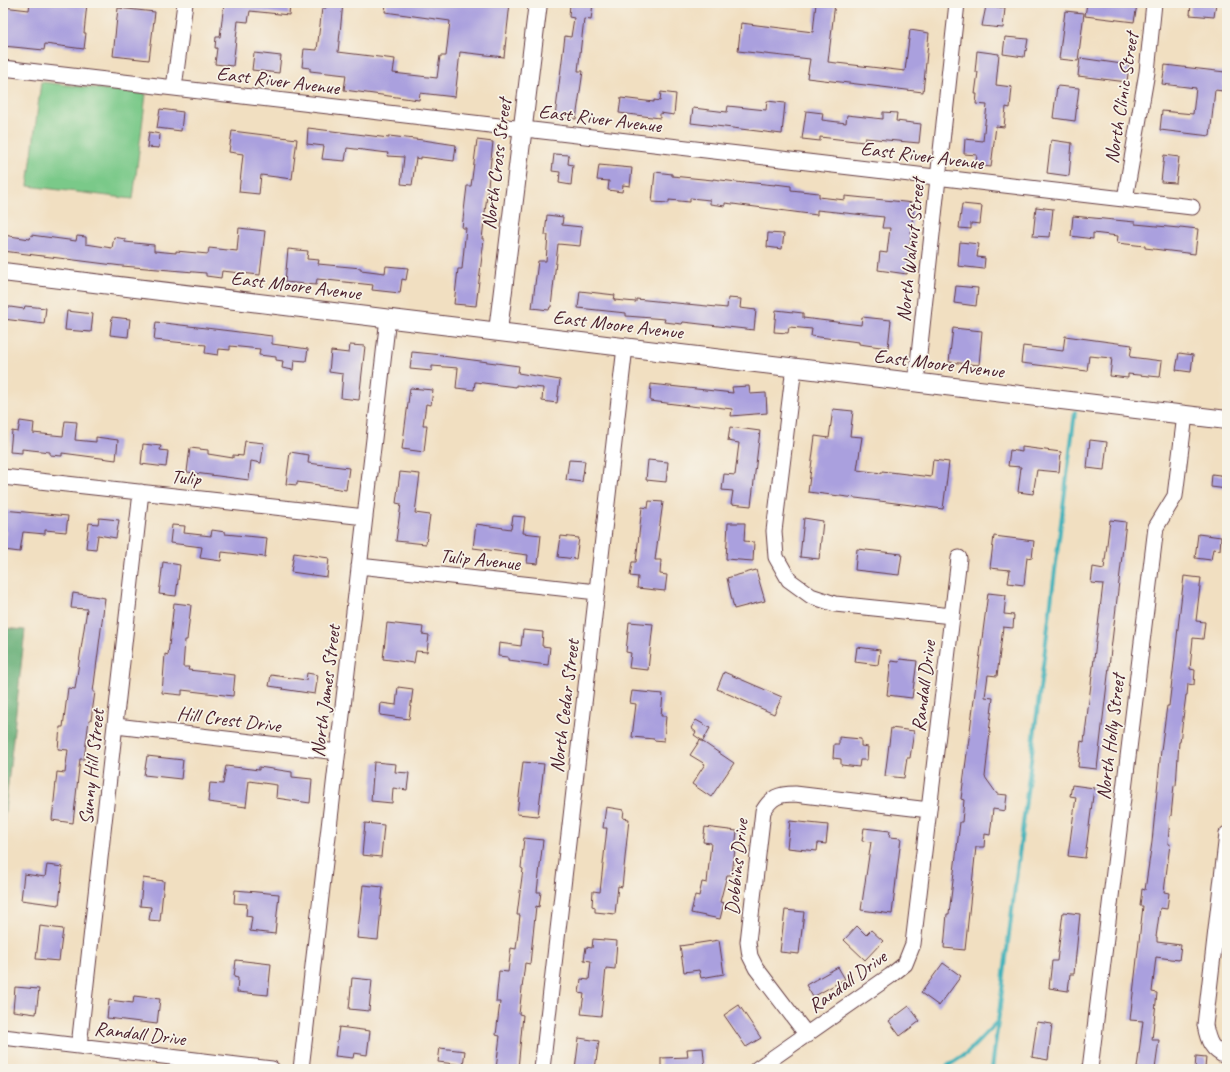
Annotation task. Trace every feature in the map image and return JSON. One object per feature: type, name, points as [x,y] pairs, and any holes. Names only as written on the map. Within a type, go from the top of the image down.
[{"type":"street","points":[[174,88],[185,3]]},
{"type":"street","name":"North Cross Street","points":[[498,331],[538,3]]},
{"type":"street","name":"North Walnut Street","points":[[916,382],[957,3]]},
{"type":"street","name":"North Clinic Street","points":[[1125,199],[1147,72],[1154,3]]},
{"type":"street","name":"East River Avenue","points":[[3,68],[1192,207]]},
{"type":"street","name":"East Moore Avenue","points":[[3,272],[1227,420]]},
{"type":"street","name":"North James Street","points":[[300,1069],[388,318]]},
{"type":"street","name":"North Cedar Street","points":[[542,1069],[625,347]]},
{"type":"street","name":"Randall Drive","points":[[757,1069],[807,1035],[905,964],[913,944],[952,616],[835,604],[811,596],[789,580],[776,557],[774,531],[794,367]]},
{"type":"street","name":"North Holly Street","points":[[1090,1069],[1156,527],[1175,496],[1185,415]]},
{"type":"street","name":"Tulip","points":[[3,477],[365,517]]},
{"type":"street","name":"Sunny Hill Street","points":[[79,1046],[141,492]]},
{"type":"street","points":[[952,616],[959,558]]},
{"type":"street","name":"Tulip Avenue","points":[[359,566],[597,592]]},
{"type":"street","name":"Hill Crest Drive","points":[[116,726],[338,752]]},
{"type":"street","name":"Dobbins Drive","points":[[807,1035],[756,968],[750,956],[748,942],[763,811],[769,801],[782,794],[795,794],[929,810]]},
{"type":"street","points":[[1227,834],[1205,1025],[1207,1037],[1213,1048],[1227,1057]]},
{"type":"street","name":"Randall Drive","points":[[3,1037],[272,1069]]},
{"type":"green space","points":[[41,82],[146,94],[133,199],[28,186]]},
{"type":"green space","points":[[3,628],[25,630],[3,829]]},
{"type":"building","points":[[30,3],[87,3],[84,49],[45,44],[44,50],[3,46],[3,7],[29,10]]},
{"type":"building","points":[[224,3],[290,3],[289,15],[250,11],[248,22],[238,21],[233,66],[215,64],[217,48],[215,48],[216,37],[220,37]]},
{"type":"building","points":[[327,3],[343,3],[338,52],[395,59],[393,73],[437,78],[440,56],[446,56],[450,21],[385,12],[386,3],[510,3],[504,57],[460,52],[455,97],[420,93],[419,100],[344,90],[346,75],[310,71],[310,68],[302,67],[304,49],[317,50],[322,8],[326,8]]},
{"type":"building","points":[[570,3],[593,3],[591,20],[584,19],[578,71],[583,71],[576,119],[555,117],[565,36],[571,37],[574,18],[569,17]]},
{"type":"building","points":[[816,3],[835,3],[828,62],[905,71],[910,30],[929,33],[923,92],[807,78],[810,59],[738,51],[741,23],[813,32]]},
{"type":"building","points":[[1087,3],[1124,3],[1137,5],[1134,22],[1085,16]]},
{"type":"building","points":[[1191,3],[1216,3],[1214,17],[1190,15]]},
{"type":"building","points":[[986,6],[1005,8],[1003,28],[982,26]]},
{"type":"building","points":[[118,8],[155,12],[149,60],[113,56]]},
{"type":"building","points":[[1065,11],[1084,13],[1078,61],[1059,59]]},
{"type":"building","points":[[1005,37],[1028,39],[1024,57],[1003,54]]},
{"type":"building","points":[[977,51],[999,54],[996,85],[1012,87],[1010,108],[1006,107],[1004,127],[996,126],[991,167],[976,165],[977,155],[964,154],[965,139],[983,141],[987,105],[976,104],[977,94],[975,94],[978,72],[975,72]]},
{"type":"building","points":[[254,53],[281,56],[279,73],[252,70]]},
{"type":"building","points":[[1080,58],[1129,65],[1127,82],[1078,76]]},
{"type":"building","points":[[1165,65],[1225,72],[1223,91],[1215,90],[1210,136],[1160,130],[1162,111],[1193,114],[1196,88],[1162,84]]},
{"type":"building","points":[[1057,86],[1079,88],[1075,121],[1053,118]]},
{"type":"building","points":[[661,92],[676,94],[674,115],[660,113],[660,118],[619,113],[621,98],[654,102],[654,100],[660,101]]},
{"type":"building","points":[[767,101],[785,103],[782,134],[691,123],[693,108],[727,112],[728,106],[766,110]]},
{"type":"building","points":[[160,109],[183,112],[181,131],[157,128]]},
{"type":"building","points":[[806,111],[823,113],[822,120],[846,123],[847,115],[883,119],[883,112],[897,113],[896,121],[921,124],[919,143],[865,138],[864,142],[820,137],[820,141],[802,139]]},
{"type":"building","points":[[308,128],[389,138],[389,136],[456,145],[454,161],[421,157],[421,159],[416,158],[412,185],[401,184],[404,157],[387,156],[388,153],[347,148],[345,161],[322,159],[324,146],[307,144]]},
{"type":"building","points":[[232,131],[297,139],[292,179],[261,175],[259,194],[239,192],[243,154],[229,152]]},
{"type":"building","points":[[149,132],[160,134],[159,148],[147,147]]},
{"type":"building","points":[[477,140],[493,142],[476,306],[454,304],[458,269],[462,269],[466,228],[462,228],[467,186],[471,186]]},
{"type":"building","points":[[1051,140],[1072,143],[1069,176],[1047,173]]},
{"type":"building","points":[[554,154],[569,155],[568,164],[573,165],[571,185],[559,183],[560,172],[552,171]]},
{"type":"building","points":[[1164,155],[1179,157],[1176,183],[1161,182]]},
{"type":"building","points":[[599,165],[632,168],[630,186],[623,185],[622,192],[608,190],[609,181],[597,180]]},
{"type":"building","points":[[655,172],[672,174],[672,176],[791,186],[791,190],[819,193],[819,197],[845,200],[845,196],[914,203],[907,274],[878,270],[880,252],[887,253],[890,228],[882,228],[884,217],[817,210],[817,215],[725,203],[725,206],[710,204],[710,200],[690,198],[690,202],[669,200],[669,203],[652,202]]},
{"type":"building","points":[[962,204],[982,206],[980,224],[971,223],[971,229],[959,228]]},
{"type":"building","points":[[1036,207],[1053,209],[1050,237],[1033,236]]},
{"type":"building","points":[[547,215],[563,217],[562,225],[582,227],[580,246],[558,244],[551,307],[549,310],[532,308],[538,261],[546,261],[548,235],[545,235]]},
{"type":"building","points":[[1073,216],[1135,222],[1135,224],[1198,229],[1195,254],[1117,243],[1118,236],[1093,233],[1093,239],[1071,236]]},
{"type":"building","points":[[239,228],[265,231],[260,275],[222,271],[221,278],[206,276],[206,273],[122,266],[3,251],[3,235],[30,239],[31,235],[76,241],[77,236],[86,237],[86,244],[112,248],[114,237],[125,239],[125,242],[154,245],[154,251],[176,253],[176,251],[208,254],[209,248],[237,251]]},
{"type":"building","points":[[768,233],[784,234],[782,249],[767,247]]},
{"type":"building","points":[[960,242],[979,244],[977,257],[985,258],[984,269],[958,266]]},
{"type":"building","points":[[288,249],[308,251],[307,259],[319,260],[318,264],[361,268],[361,270],[385,273],[386,266],[408,268],[406,280],[402,279],[400,293],[372,290],[373,285],[317,279],[316,285],[285,282]]},
{"type":"building","points":[[956,286],[978,288],[976,306],[954,303]]},
{"type":"building","points":[[580,291],[615,295],[614,300],[636,302],[636,299],[727,308],[728,298],[741,299],[740,308],[756,310],[754,330],[683,322],[682,324],[664,322],[665,319],[626,316],[626,313],[578,308]]},
{"type":"building","points":[[3,306],[24,309],[25,306],[46,308],[44,324],[3,319]]},
{"type":"building","points":[[776,310],[803,313],[803,318],[861,325],[862,317],[891,320],[888,348],[859,344],[859,342],[811,336],[812,329],[789,327],[788,333],[774,332]]},
{"type":"building","points":[[67,311],[93,314],[91,332],[65,330]]},
{"type":"building","points":[[112,317],[130,319],[128,337],[110,335]]},
{"type":"building","points":[[156,322],[272,336],[272,344],[308,349],[306,361],[294,360],[293,370],[282,368],[283,361],[276,360],[276,357],[259,355],[260,349],[230,346],[230,350],[219,349],[218,355],[205,353],[206,345],[154,340]]},
{"type":"building","points":[[953,328],[982,331],[979,365],[949,362]]},
{"type":"building","points":[[1065,336],[1132,345],[1130,357],[1162,361],[1160,377],[1128,374],[1128,378],[1110,376],[1112,358],[1089,356],[1087,371],[1021,363],[1023,346],[1063,351]]},
{"type":"building","points":[[350,345],[365,346],[359,400],[341,398],[343,374],[329,372],[331,351],[349,353]]},
{"type":"building","points":[[412,352],[519,366],[518,373],[560,380],[557,403],[542,401],[543,388],[516,385],[516,387],[475,382],[474,390],[456,388],[458,368],[432,366],[432,371],[410,369]]},
{"type":"building","points":[[1179,353],[1193,355],[1191,372],[1176,370]]},
{"type":"building","points":[[651,384],[733,393],[732,387],[749,386],[750,394],[766,393],[767,413],[731,416],[732,409],[700,405],[699,407],[650,401]]},
{"type":"building","points":[[410,388],[433,390],[431,405],[426,404],[423,425],[427,425],[424,452],[402,449]]},
{"type":"building","points":[[833,409],[853,411],[850,436],[862,437],[857,470],[882,473],[882,471],[931,477],[933,460],[949,462],[943,509],[808,492],[815,436],[829,438]]},
{"type":"building","points":[[20,421],[34,423],[33,433],[63,436],[65,421],[77,422],[75,440],[96,442],[96,437],[118,440],[116,460],[62,453],[62,456],[50,455],[50,452],[22,449],[22,453],[10,452],[12,431],[18,432]]},
{"type":"building","points":[[730,427],[760,431],[751,506],[731,504],[733,491],[722,490],[724,474],[735,475],[739,443],[728,441]]},
{"type":"building","points":[[1090,440],[1107,442],[1104,470],[1087,468]]},
{"type":"building","points":[[245,441],[264,443],[261,463],[251,461],[249,480],[187,472],[190,448],[208,450],[208,454],[233,458],[233,455],[243,456]]},
{"type":"building","points":[[143,444],[161,446],[160,450],[168,451],[166,467],[141,464]]},
{"type":"building","points":[[1022,447],[1061,452],[1059,472],[1037,470],[1033,494],[1018,492],[1021,467],[1008,466],[1010,450],[1022,452]]},
{"type":"building","points":[[290,452],[309,455],[308,463],[349,468],[346,490],[297,482],[297,485],[286,484]]},
{"type":"building","points":[[569,460],[585,461],[582,482],[566,480]]},
{"type":"building","points":[[648,460],[668,462],[666,482],[646,480]]},
{"type":"building","points":[[400,472],[420,474],[415,513],[430,515],[426,544],[396,541],[401,504],[396,503]]},
{"type":"building","points":[[1212,474],[1227,476],[1227,489],[1211,487]]},
{"type":"building","points":[[649,501],[663,502],[655,560],[661,560],[660,574],[667,575],[665,591],[637,588],[638,577],[630,576],[632,562],[636,562],[642,507],[648,508]]},
{"type":"building","points":[[3,510],[68,516],[66,532],[45,530],[45,534],[23,532],[20,552],[4,550],[7,531],[3,531]]},
{"type":"building","points":[[513,516],[525,517],[523,533],[541,535],[538,564],[527,563],[528,555],[473,548],[476,524],[511,529]]},
{"type":"building","points":[[99,518],[119,520],[116,538],[98,535],[96,549],[86,548],[89,523],[98,524]]},
{"type":"building","points":[[804,518],[823,521],[819,559],[800,557]]},
{"type":"building","points":[[1110,520],[1126,522],[1097,769],[1078,767],[1081,741],[1084,742],[1103,584],[1091,583],[1093,567],[1104,569]]},
{"type":"building","points":[[728,523],[745,523],[744,541],[754,542],[753,561],[726,559]]},
{"type":"building","points":[[172,525],[185,526],[184,533],[211,536],[212,530],[225,532],[225,534],[267,538],[265,557],[222,552],[221,561],[200,558],[202,547],[170,543]]},
{"type":"building","points":[[1198,534],[1221,537],[1220,550],[1213,549],[1211,560],[1195,558]]},
{"type":"building","points":[[561,536],[579,538],[576,559],[558,557]]},
{"type":"building","points":[[994,536],[1034,541],[1032,558],[1027,557],[1024,585],[1008,583],[1010,570],[990,568]]},
{"type":"building","points":[[857,549],[902,554],[899,575],[855,570]]},
{"type":"building","points":[[294,553],[329,558],[327,577],[291,572]]},
{"type":"building","points":[[163,562],[180,565],[176,596],[159,594]]},
{"type":"building","points":[[756,570],[765,601],[734,609],[727,578]]},
{"type":"building","points":[[1184,576],[1201,578],[1196,621],[1205,622],[1203,639],[1193,638],[1190,669],[1195,670],[1194,685],[1188,684],[1179,742],[1176,786],[1174,785],[1170,816],[1168,844],[1170,844],[1164,892],[1169,893],[1167,909],[1160,908],[1156,937],[1157,942],[1181,945],[1179,960],[1156,957],[1152,992],[1157,993],[1152,1040],[1159,1040],[1155,1069],[1145,1069],[1137,1068],[1143,1021],[1130,1020],[1143,906],[1140,906],[1142,889],[1145,890],[1152,842],[1161,750],[1167,706],[1169,706]]},
{"type":"building","points":[[73,593],[105,598],[93,692],[95,692],[91,720],[89,720],[84,759],[80,759],[73,823],[52,820],[57,772],[65,773],[68,750],[58,749],[60,727],[63,727],[68,688],[75,689],[87,609],[71,608]]},
{"type":"building","points":[[988,593],[1006,595],[1004,614],[1014,615],[1013,628],[1003,627],[997,676],[988,675],[985,697],[993,698],[985,777],[997,794],[1007,795],[1005,811],[993,809],[990,835],[985,834],[984,847],[976,847],[965,950],[944,948],[947,914],[949,914],[960,822],[962,822],[964,800],[961,799]]},
{"type":"building","points":[[174,603],[191,605],[187,640],[185,640],[183,667],[189,667],[188,670],[235,675],[233,696],[182,690],[182,695],[162,693],[165,654],[168,655]]},
{"type":"building","points":[[629,622],[653,624],[648,670],[629,668],[631,653],[626,652]]},
{"type":"building","points":[[387,623],[423,627],[422,634],[429,635],[427,652],[416,651],[414,663],[383,659]]},
{"type":"building","points":[[523,630],[543,632],[542,646],[550,647],[548,665],[508,660],[508,657],[498,656],[499,643],[521,646]]},
{"type":"building","points":[[857,647],[880,650],[878,665],[855,662]]},
{"type":"building","points":[[900,659],[917,661],[912,698],[887,695],[891,661],[899,662]]},
{"type":"building","points":[[724,672],[782,697],[774,714],[717,689]]},
{"type":"building","points":[[307,673],[318,675],[315,694],[269,686],[271,675],[306,680]]},
{"type":"building","points":[[398,687],[413,689],[409,719],[380,715],[381,703],[396,705]]},
{"type":"building","points":[[632,691],[663,694],[661,716],[666,716],[664,741],[632,737],[636,704],[630,703]]},
{"type":"building","points":[[696,720],[710,728],[703,741],[694,735],[696,732],[691,728]]},
{"type":"building","points":[[891,728],[914,731],[910,758],[907,758],[904,778],[885,776]]},
{"type":"building","points":[[839,737],[861,739],[861,746],[868,747],[867,760],[860,760],[859,767],[841,765],[841,759],[833,758],[834,744],[839,744]]},
{"type":"building","points":[[700,740],[734,763],[711,797],[692,784],[705,764],[690,755]]},
{"type":"building","points":[[147,756],[183,760],[181,779],[144,775]]},
{"type":"building","points":[[374,762],[396,764],[395,772],[409,773],[407,790],[393,788],[392,803],[371,801]]},
{"type":"building","points":[[523,762],[544,764],[538,816],[517,814]]},
{"type":"building","points":[[226,766],[259,770],[259,767],[292,772],[292,777],[312,779],[310,803],[276,798],[277,785],[249,781],[246,807],[208,802],[210,783],[223,784]]},
{"type":"building","points":[[1072,785],[1094,788],[1085,858],[1068,856],[1076,797],[1070,796]]},
{"type":"building","points":[[606,807],[624,810],[623,818],[629,819],[622,887],[618,886],[615,914],[595,912],[595,907],[592,906],[593,891],[600,892],[607,828],[603,828]]},
{"type":"building","points":[[790,821],[828,825],[826,844],[818,843],[817,851],[787,848]]},
{"type":"building","points":[[365,823],[384,825],[381,857],[362,855]]},
{"type":"building","points":[[705,827],[737,831],[732,875],[727,875],[720,902],[724,903],[720,919],[691,913],[695,895],[699,896],[702,882],[707,883],[711,843],[703,842]]},
{"type":"building","points":[[864,828],[890,831],[889,837],[901,838],[892,914],[861,910],[871,842],[862,841]]},
{"type":"building","points":[[524,838],[543,840],[537,892],[541,892],[539,907],[536,906],[530,964],[525,963],[519,1014],[523,1015],[518,1069],[496,1069],[500,1036],[496,1035],[500,1002],[496,1002],[499,971],[508,972],[511,948],[516,949],[520,915],[517,915],[523,869],[521,868]]},
{"type":"building","points":[[47,865],[63,867],[59,905],[21,900],[24,874],[45,877]]},
{"type":"building","points":[[143,878],[164,881],[160,921],[149,920],[151,907],[140,906]]},
{"type":"building","points":[[363,885],[383,887],[378,940],[357,938]]},
{"type":"building","points":[[235,890],[279,894],[275,934],[250,931],[252,917],[246,916],[247,904],[234,903]]},
{"type":"building","points":[[785,910],[804,912],[799,954],[780,952]]},
{"type":"building","points":[[1063,912],[1080,914],[1074,974],[1070,974],[1068,991],[1049,988],[1052,961],[1057,961]]},
{"type":"building","points":[[40,926],[63,929],[59,961],[36,959]]},
{"type":"building","points":[[857,926],[866,935],[871,930],[883,941],[865,960],[844,940]]},
{"type":"building","points":[[593,939],[617,941],[615,969],[606,968],[601,1016],[581,1014],[584,994],[579,993],[581,979],[589,980],[591,961],[584,960],[586,947],[592,948]]},
{"type":"building","points":[[719,940],[724,974],[701,978],[699,970],[684,972],[680,946]]},
{"type":"building","points":[[236,960],[271,964],[268,995],[237,992],[238,978],[234,977]]},
{"type":"building","points":[[943,963],[961,976],[939,1006],[921,993]]},
{"type":"building","points":[[838,967],[845,979],[813,997],[806,985]]},
{"type":"building","points":[[352,978],[372,980],[369,1011],[349,1009]]},
{"type":"building","points":[[15,987],[39,989],[36,1014],[13,1011]]},
{"type":"building","points":[[134,996],[160,999],[157,1024],[107,1018],[109,1000],[133,1003]]},
{"type":"building","points":[[739,1005],[761,1038],[746,1047],[724,1015]]},
{"type":"building","points":[[909,1006],[920,1021],[900,1036],[889,1021]]},
{"type":"building","points":[[1037,1022],[1052,1024],[1048,1060],[1032,1057]]},
{"type":"building","points":[[339,1027],[370,1031],[367,1055],[354,1053],[353,1058],[335,1056]]},
{"type":"building","points":[[579,1038],[599,1041],[595,1069],[575,1069]]},
{"type":"building","points":[[440,1048],[465,1051],[463,1065],[438,1062]]},
{"type":"building","points":[[703,1048],[705,1069],[661,1069],[661,1058],[688,1057],[687,1049]]},
{"type":"building","points":[[1196,1056],[1206,1057],[1205,1069],[1195,1069]]},
{"type":"waterway","points":[[992,1069],[1075,412]]},
{"type":"waterway","points":[[943,1069],[967,1053],[998,1021]]}]
